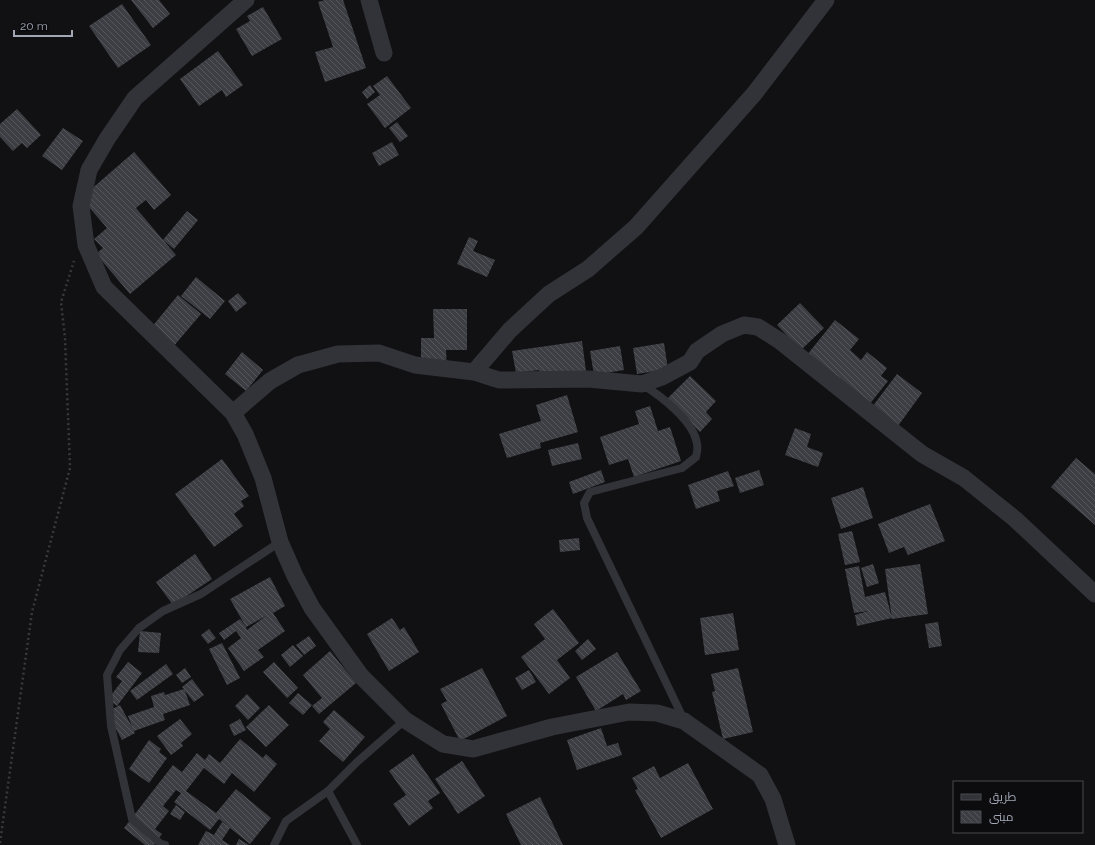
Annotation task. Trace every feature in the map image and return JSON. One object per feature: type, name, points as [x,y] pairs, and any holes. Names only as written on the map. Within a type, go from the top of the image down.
[{"type":"street","points":[[246,0],[135,98],[107,139],[89,170],[81,206],[86,245],[104,287],[233,413],[246,434],[263,478],[280,542],[295,576],[312,608],[361,676],[406,720],[443,744],[473,748],[552,727],[629,712],[657,713],[684,721],[760,775],[773,799],[787,845]]},
{"type":"street","points":[[369,0],[384,53]]},
{"type":"street","points":[[474,372],[510,330],[549,294],[588,269],[636,227],[754,94],[826,0]]},
{"type":"street","points":[[233,413],[277,377],[298,365],[338,354],[379,353],[415,365],[474,372],[499,380],[588,379],[642,384],[662,377],[690,362],[697,351],[722,334],[744,325],[758,327],[780,341],[922,454],[964,478],[1015,519],[1095,594]]},
{"type":"lane","points":[[642,384],[660,395],[688,424],[697,444],[696,457],[682,468],[590,492],[584,503],[587,518],[684,721]]},
{"type":"lane","points":[[165,845],[161,844],[132,819],[111,726],[107,675],[120,650],[139,628],[163,611],[201,594],[280,542]]},
{"type":"lane","points":[[274,845],[277,836],[286,821],[328,791],[357,762],[406,720]]},
{"type":"lane","points":[[328,791],[357,845]]},
{"type":"path","points":[[0,843],[32,612],[70,468],[65,338],[61,302],[72,265],[86,245]]},
{"type":"building","points":[[131,0],[159,0],[170,14],[153,28]]},
{"type":"building","points":[[325,0],[343,0],[366,68],[325,82],[315,52],[333,47],[318,2]]},
{"type":"building","points":[[122,4],[151,45],[118,68],[89,26]]},
{"type":"building","points":[[263,7],[282,39],[252,56],[236,29],[250,21],[247,16]]},
{"type":"building","points":[[218,51],[243,85],[226,97],[222,90],[199,106],[180,79]]},
{"type":"building","points":[[387,76],[411,108],[385,128],[367,104],[380,95],[373,86]]},
{"type":"building","points":[[370,85],[375,92],[367,99],[362,92]]},
{"type":"building","points":[[17,109],[41,135],[27,148],[22,143],[13,151],[0,137],[0,124]]},
{"type":"building","points":[[397,122],[408,136],[400,142],[389,128]]},
{"type":"building","points":[[63,128],[83,141],[62,170],[42,156]]},
{"type":"building","points":[[392,142],[399,155],[379,166],[372,153]]},
{"type":"building","points":[[134,152],[171,195],[154,210],[146,200],[136,208],[176,255],[130,294],[96,254],[103,248],[94,239],[107,228],[81,198]]},
{"type":"building","points":[[187,211],[198,220],[174,249],[163,240]]},
{"type":"building","points":[[469,237],[478,241],[473,251],[495,260],[487,277],[457,264]]},
{"type":"building","points":[[196,277],[225,301],[210,319],[181,296]]},
{"type":"building","points":[[238,293],[247,303],[236,312],[228,301]]},
{"type":"building","points":[[178,295],[201,314],[173,347],[151,328]]},
{"type":"building","points":[[800,303],[824,328],[801,350],[777,325]]},
{"type":"building","points":[[433,309],[467,309],[467,350],[446,350],[447,369],[421,369],[421,338],[434,338]]},
{"type":"building","points":[[835,320],[859,339],[850,350],[861,360],[867,352],[887,368],[881,376],[888,381],[865,410],[803,360]]},
{"type":"building","points":[[582,341],[586,371],[540,378],[539,370],[516,373],[512,351]]},
{"type":"building","points":[[664,343],[668,369],[637,374],[633,348]]},
{"type":"building","points":[[620,346],[624,370],[594,375],[590,351]]},
{"type":"building","points":[[242,352],[263,370],[246,391],[225,374]]},
{"type":"building","points":[[897,374],[922,393],[895,430],[869,411]]},
{"type":"building","points":[[690,376],[716,401],[706,412],[712,419],[700,432],[667,399]]},
{"type":"building","points":[[567,395],[578,432],[540,443],[541,448],[507,458],[499,434],[541,421],[536,405]]},
{"type":"building","points":[[650,406],[658,431],[670,427],[681,461],[634,477],[628,459],[609,465],[600,437],[639,424],[635,411]]},
{"type":"building","points":[[795,428],[811,434],[807,447],[823,453],[818,467],[785,455]]},
{"type":"building","points":[[578,443],[582,459],[552,466],[548,450]]},
{"type":"building","points":[[1076,458],[1095,474],[1095,525],[1051,487]]},
{"type":"building","points":[[222,459],[249,496],[241,501],[244,506],[234,514],[243,526],[214,547],[175,494]]},
{"type":"building","points":[[601,470],[605,482],[573,494],[569,482]]},
{"type":"building","points":[[759,470],[764,485],[740,493],[735,478]]},
{"type":"building","points":[[728,471],[734,486],[717,491],[720,501],[696,509],[688,485]]},
{"type":"building","points":[[863,487],[873,518],[841,529],[831,498]]},
{"type":"building","points":[[930,504],[945,541],[908,555],[904,547],[889,553],[878,524]]},
{"type":"building","points":[[852,531],[860,562],[845,565],[838,534]]},
{"type":"building","points":[[579,538],[580,550],[560,552],[559,540]]},
{"type":"building","points":[[195,554],[212,579],[173,605],[156,582]]},
{"type":"building","points":[[873,564],[879,583],[867,587],[861,568]]},
{"type":"building","points":[[920,564],[928,614],[892,619],[885,569]]},
{"type":"building","points":[[859,566],[865,597],[885,592],[892,618],[857,626],[855,615],[868,611],[854,613],[845,569]]},
{"type":"building","points":[[270,577],[285,606],[273,613],[285,631],[258,650],[264,657],[244,671],[228,648],[241,638],[236,631],[224,640],[219,633],[240,619],[246,627],[230,599]],"holes":[[[266,616],[247,630],[246,627]]]},
{"type":"building","points":[[553,609],[579,643],[557,660],[570,678],[549,694],[521,657],[545,639],[534,624]]},
{"type":"building","points":[[733,613],[739,650],[705,655],[700,618]]},
{"type":"building","points":[[392,618],[400,630],[404,627],[419,652],[389,671],[367,634]]},
{"type":"building","points":[[938,622],[942,646],[929,648],[925,624]]},
{"type":"building","points":[[209,629],[216,638],[208,644],[201,635]]},
{"type":"building","points":[[140,631],[161,633],[159,653],[138,652]]},
{"type":"building","points":[[309,636],[316,646],[304,655],[296,645]]},
{"type":"building","points":[[588,639],[596,649],[582,660],[575,651]]},
{"type":"building","points":[[222,643],[240,678],[227,685],[209,649]]},
{"type":"building","points":[[293,645],[303,656],[290,667],[281,655]]},
{"type":"building","points":[[330,651],[356,683],[319,714],[312,706],[322,698],[303,675]]},
{"type":"building","points":[[617,652],[641,691],[626,700],[623,694],[596,711],[576,677]]},
{"type":"building","points":[[128,662],[142,673],[117,706],[108,699],[122,681],[116,677]]},
{"type":"building","points":[[274,662],[298,688],[287,698],[263,672]]},
{"type":"building","points":[[166,664],[173,674],[137,700],[130,691]]},
{"type":"building","points":[[185,668],[191,677],[182,683],[176,675]]},
{"type":"building","points":[[482,668],[507,716],[460,741],[441,704],[447,701],[440,689]]},
{"type":"building","points":[[738,668],[753,732],[723,739],[712,692],[715,691],[711,674]]},
{"type":"building","points":[[529,670],[536,682],[522,690],[515,678]]},
{"type":"building","points":[[192,679],[204,695],[194,702],[185,691],[190,705],[163,714],[165,720],[134,731],[135,733],[122,740],[107,712],[120,705],[132,727],[128,716],[154,707],[151,696],[164,692],[165,695],[184,689],[182,687]]},
{"type":"building","points":[[298,693],[312,705],[303,715],[289,703]]},
{"type":"building","points":[[247,694],[260,708],[248,720],[235,706]]},
{"type":"building","points":[[269,705],[289,725],[266,747],[246,727]]},
{"type":"building","points":[[334,710],[365,737],[343,762],[319,741],[330,729],[323,722]]},
{"type":"building","points":[[180,719],[192,734],[181,743],[183,746],[171,755],[157,736]]},
{"type":"building","points":[[240,719],[246,730],[234,736],[229,725]]},
{"type":"building","points":[[601,728],[607,746],[618,743],[622,755],[577,770],[567,740]]},
{"type":"building","points":[[240,739],[263,758],[266,754],[277,764],[254,792],[232,773],[224,784],[204,768],[186,791],[216,813],[236,789],[271,818],[250,844],[230,828],[222,840],[230,845],[198,845],[206,831],[214,835],[222,822],[228,826],[219,819],[210,830],[174,802],[181,793],[176,790],[163,806],[169,811],[155,829],[162,834],[154,845],[145,845],[124,828],[173,765],[182,772],[197,753],[205,760],[209,754],[220,763]]},
{"type":"building","points":[[149,740],[161,749],[159,752],[167,758],[149,783],[129,769]]},
{"type":"building","points":[[413,754],[440,793],[428,801],[433,808],[409,826],[393,804],[406,795],[389,771]]},
{"type":"building","points":[[462,761],[485,796],[458,814],[435,779]]},
{"type":"building","points":[[688,763],[713,809],[661,838],[635,790],[638,789],[632,778],[654,766],[660,778]]},
{"type":"building","points":[[540,797],[563,845],[521,845],[506,814]]},
{"type":"building","points":[[176,805],[185,812],[180,820],[170,814]]},
{"type":"building","points":[[239,839],[249,845],[236,845]]}]
